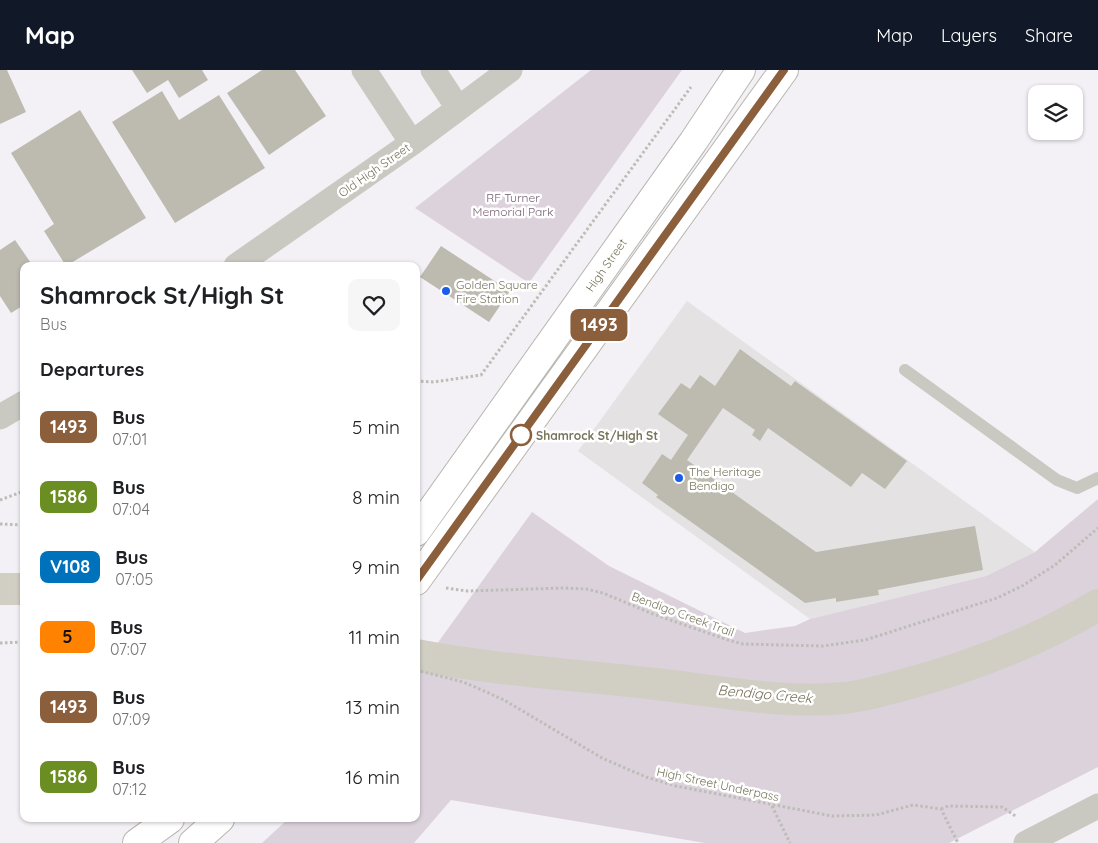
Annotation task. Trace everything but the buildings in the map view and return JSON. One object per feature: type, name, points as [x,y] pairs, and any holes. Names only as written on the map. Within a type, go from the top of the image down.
[{"type":"highway","name":"High Street","points":[[420,526],[693,142],[741,70]]},
{"type":"highway","points":[[429,584],[784,70]]},
{"type":"highway","points":[[137,843],[166,822]]},
{"type":"highway","points":[[193,843],[217,822]]},
{"type":"street","points":[[364,70],[412,143]]},
{"type":"street","points":[[433,70],[458,108]]},
{"type":"street","name":"Old High Street","points":[[242,262],[412,143],[510,70]]},
{"type":"street","points":[[0,417],[20,405]]},
{"type":"street","points":[[1035,839],[1098,806]]},
{"type":"lane","points":[[905,370],[1057,480],[1077,488],[1098,478]]},
{"type":"path","points":[[420,381],[434,382],[481,374],[692,86]]},
{"type":"path","points":[[0,500],[20,492]]},
{"type":"path","points":[[0,524],[20,525]]},
{"type":"path","name":"Bendigo Creek Trail","points":[[429,584],[467,592],[564,588],[586,590],[603,593],[661,617],[743,644],[822,646],[865,640],[997,598],[1022,586],[1055,565],[1098,528]]},
{"type":"path","points":[[0,643],[20,642]]},
{"type":"path","name":"High Street Underpass","points":[[420,671],[463,682],[482,690],[504,700],[582,748],[646,777],[676,786],[832,816],[876,815],[913,805],[941,809],[948,806],[1002,807],[1035,839]]},
{"type":"path","points":[[771,805],[790,843]]},
{"type":"path","points":[[941,809],[958,843]]},
{"type":"shaded area","points":[[687,301],[1035,552],[986,576],[810,619],[578,451]]},
{"type":"green space","name":"RF Turner Memorial Park","points":[[591,70],[682,70],[529,283],[415,208]]},
{"type":"green space","points":[[1098,499],[1098,767],[949,843],[705,843],[451,800],[414,843],[262,843],[285,822],[420,822],[420,667],[532,512],[609,566],[745,633],[795,626],[810,619],[986,576],[1035,552]]},
{"type":"waterway","name":"Bendigo Creek","points":[[0,589],[20,589]]},
{"type":"waterway","name":"Bendigo Creek","points":[[420,656],[506,668],[750,696],[797,699],[844,698],[928,678],[1004,652],[1052,630],[1098,605]]},
{"type":"bus line","name":"1493","points":[[420,575],[741,127],[784,70]]},
{"type":"place","name":"Golden Square Fire Station","points":[[446,291]]},
{"type":"place","name":"Shamrock St/High St","points":[[521,435]]},
{"type":"place","name":"The Heritage Bendigo","points":[[679,478]]}]
